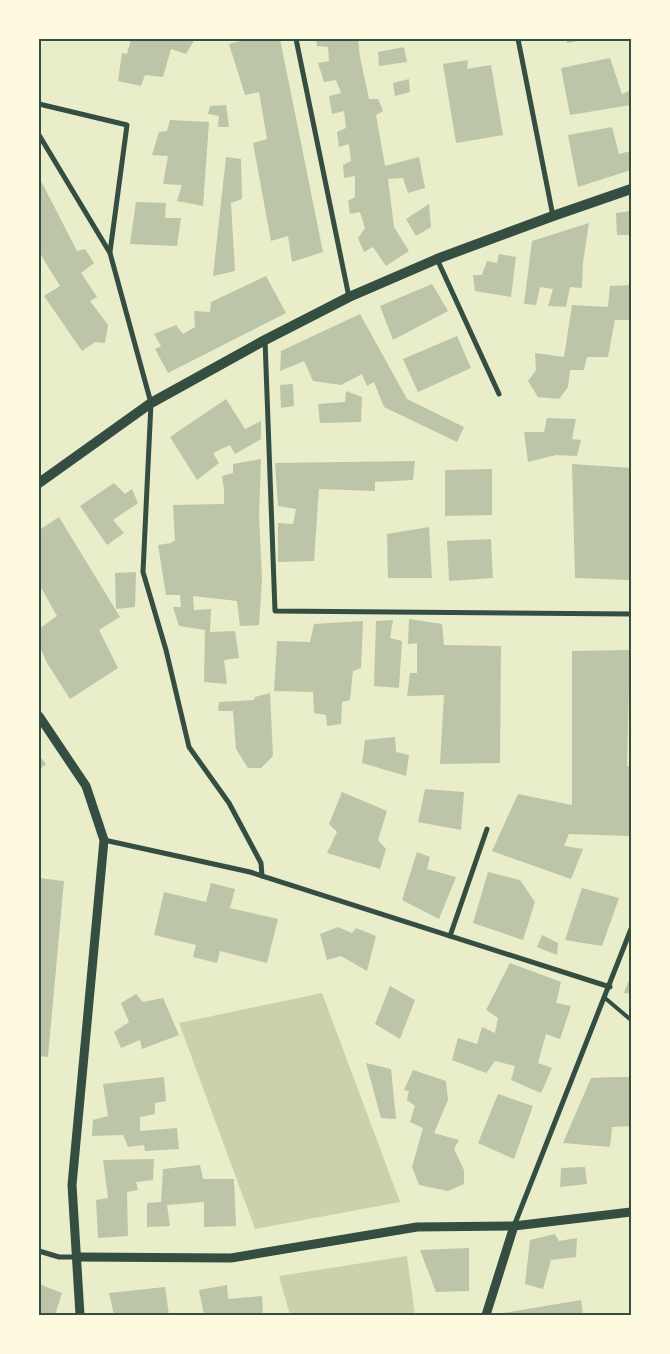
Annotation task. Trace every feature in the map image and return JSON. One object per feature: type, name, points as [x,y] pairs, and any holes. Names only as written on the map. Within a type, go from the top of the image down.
[{"type":"main road","points":[[39,483],[151,403],[265,340],[349,297],[437,259],[631,189]]},
{"type":"street","points":[[296,39],[349,297]]},
{"type":"street","points":[[518,39],[552,216]]},
{"type":"street","points":[[39,104],[127,125],[110,253]]},
{"type":"street","points":[[39,135],[110,253],[151,403],[143,572],[166,650],[189,747],[229,803],[261,863],[262,876]]},
{"type":"street","points":[[437,259],[499,394]]},
{"type":"street","points":[[265,340],[275,611],[631,614]]},
{"type":"street","points":[[39,716],[86,786],[104,840],[72,1185],[78,1257],[80,1315]]},
{"type":"street","points":[[450,936],[487,829]]},
{"type":"street","points":[[104,840],[262,876],[610,987]]},
{"type":"street","points":[[486,1315],[514,1226],[610,987],[631,929]]},
{"type":"street","points":[[39,1251],[59,1256],[78,1257],[231,1258],[417,1226],[514,1226],[631,1212]]},
{"type":"lane","points":[[605,998],[631,1020]]},
{"type":"green space","points":[[322,993],[400,1202],[255,1229],[179,1023]]},
{"type":"green space","points":[[407,1256],[415,1315],[290,1315],[279,1276]]},
{"type":"building","points":[[131,39],[172,41],[172,39],[195,39],[186,54],[171,49],[163,77],[145,75],[141,86],[118,81],[122,53],[127,54]]},
{"type":"building","points":[[248,39],[280,39],[323,252],[292,262],[288,236],[271,241],[253,143],[267,139],[259,92],[245,95],[229,44]]},
{"type":"building","points":[[316,39],[358,39],[369,99],[378,99],[383,111],[376,115],[385,166],[419,157],[425,188],[408,193],[403,178],[388,179],[394,227],[409,251],[386,266],[373,247],[364,252],[358,238],[365,228],[360,212],[350,214],[348,201],[355,197],[355,176],[344,178],[343,165],[351,161],[349,144],[339,147],[337,132],[346,128],[344,111],[332,114],[329,96],[341,93],[336,80],[324,82],[318,63],[329,61],[328,47],[317,46]]},
{"type":"building","points":[[566,39],[581,39],[582,40],[567,43]]},
{"type":"building","points":[[404,47],[407,62],[379,66],[378,52]]},
{"type":"building","points":[[610,58],[622,94],[631,90],[631,105],[570,115],[561,68]]},
{"type":"building","points":[[468,60],[467,69],[491,65],[503,135],[456,143],[443,64]]},
{"type":"building","points":[[409,79],[410,92],[395,96],[393,83]]},
{"type":"building","points":[[226,105],[229,127],[218,127],[219,116],[208,114],[210,106]]},
{"type":"building","points":[[170,120],[209,122],[203,206],[177,201],[182,185],[163,184],[168,156],[152,155],[159,132],[167,131]]},
{"type":"building","points":[[612,127],[619,154],[631,151],[631,170],[578,187],[568,135]]},
{"type":"building","points":[[226,157],[241,159],[242,199],[231,203],[235,271],[213,276]]},
{"type":"building","points":[[39,177],[77,251],[85,249],[94,263],[81,273],[97,297],[90,301],[108,325],[105,343],[95,342],[82,351],[44,296],[60,286],[39,252]]},
{"type":"building","points":[[136,202],[166,203],[165,218],[181,218],[177,246],[130,244]]},
{"type":"building","points":[[429,204],[431,227],[416,236],[406,219]]},
{"type":"building","points":[[631,211],[631,235],[617,235],[616,213]]},
{"type":"building","points":[[589,223],[583,262],[582,288],[570,287],[566,307],[548,306],[553,289],[540,287],[536,305],[524,304],[532,241]]},
{"type":"building","points":[[499,254],[516,257],[511,297],[475,291],[473,275],[482,275],[487,261],[497,263]]},
{"type":"building","points":[[266,276],[286,313],[168,373],[155,349],[161,346],[154,334],[176,325],[183,334],[195,327],[194,311],[210,312],[211,302]]},
{"type":"building","points":[[432,284],[448,311],[393,340],[380,306]]},
{"type":"building","points":[[631,285],[631,320],[615,320],[608,357],[587,357],[584,370],[570,370],[568,387],[559,399],[538,397],[528,381],[536,370],[535,353],[564,357],[572,305],[608,307],[610,286]]},
{"type":"building","points":[[360,314],[407,399],[464,427],[457,442],[384,407],[374,382],[367,386],[362,374],[341,385],[313,381],[304,361],[280,371],[281,351]]},
{"type":"building","points":[[457,336],[471,368],[418,392],[403,359]]},
{"type":"building","points":[[293,384],[294,406],[281,408],[280,385]]},
{"type":"building","points":[[346,391],[362,397],[361,422],[320,423],[318,404],[345,402]]},
{"type":"building","points":[[226,399],[245,429],[261,421],[261,439],[235,454],[230,445],[213,453],[219,463],[197,480],[170,437]]},
{"type":"building","points":[[547,418],[576,419],[572,439],[581,440],[577,456],[556,455],[528,462],[524,432],[544,432]]},
{"type":"building","points":[[261,459],[259,515],[262,579],[259,625],[240,626],[237,601],[193,596],[194,610],[211,609],[210,632],[235,631],[239,658],[224,660],[227,684],[204,682],[205,630],[179,626],[173,607],[181,607],[180,595],[166,595],[158,545],[171,543],[175,540],[173,505],[224,504],[222,476],[233,473],[233,464]]},
{"type":"building","points":[[415,461],[413,480],[375,482],[375,491],[319,489],[314,561],[278,562],[278,523],[293,524],[296,509],[278,506],[275,463]]},
{"type":"building","points":[[572,464],[631,468],[631,580],[575,578]]},
{"type":"building","points":[[492,469],[492,515],[445,516],[445,470]]},
{"type":"building","points":[[114,483],[125,494],[132,489],[138,503],[113,520],[124,533],[107,545],[80,506]]},
{"type":"building","points":[[59,517],[120,617],[99,630],[118,668],[70,699],[47,663],[39,645],[39,629],[57,616],[39,584],[39,530]]},
{"type":"building","points":[[429,527],[432,578],[388,578],[387,534]]},
{"type":"building","points":[[491,539],[493,578],[449,581],[447,541]]},
{"type":"building","points":[[136,572],[135,607],[116,609],[115,573]]},
{"type":"building","points":[[409,619],[442,624],[444,645],[501,646],[500,763],[440,764],[444,695],[407,696],[410,673],[417,673],[417,643],[408,644]]},
{"type":"building","points":[[393,620],[390,638],[402,641],[399,688],[374,686],[376,621]]},
{"type":"building","points":[[363,621],[361,668],[353,671],[350,700],[342,702],[341,724],[327,726],[326,715],[314,713],[313,692],[274,691],[277,641],[310,642],[314,624]]},
{"type":"building","points":[[630,650],[627,766],[631,766],[631,836],[569,834],[564,846],[583,849],[571,879],[492,851],[518,794],[572,805],[572,651]]},
{"type":"building","points":[[270,693],[273,756],[261,768],[248,768],[236,749],[233,711],[218,711],[219,702],[254,700],[255,697]]},
{"type":"building","points":[[395,737],[396,752],[409,755],[406,776],[362,763],[365,740]]},
{"type":"building","points":[[39,755],[46,764],[39,770]]},
{"type":"building","points":[[425,789],[464,792],[461,830],[418,822]]},
{"type":"building","points":[[342,792],[387,811],[378,840],[386,849],[380,869],[327,853],[337,832],[329,824]]},
{"type":"building","points":[[417,852],[430,857],[427,869],[456,877],[439,919],[402,900]]},
{"type":"building","points":[[488,872],[520,880],[535,902],[523,940],[473,923]]},
{"type":"building","points":[[39,878],[64,881],[48,1057],[39,1056]]},
{"type":"building","points":[[211,883],[235,889],[230,908],[278,919],[267,963],[220,951],[217,963],[193,957],[196,945],[154,935],[164,892],[206,902]]},
{"type":"building","points":[[582,888],[619,898],[602,946],[565,940]]},
{"type":"building","points":[[338,927],[352,933],[356,928],[376,936],[367,971],[341,956],[327,960],[320,934]]},
{"type":"building","points":[[542,935],[558,943],[557,955],[537,947]]},
{"type":"building","points":[[510,963],[561,982],[556,1003],[571,1006],[560,1039],[546,1034],[538,1063],[552,1068],[541,1093],[511,1080],[515,1066],[495,1061],[486,1073],[452,1060],[458,1038],[477,1044],[482,1027],[495,1033],[498,1018],[486,1010]]},
{"type":"building","points":[[631,975],[631,994],[624,993]]},
{"type":"building","points":[[390,986],[415,1000],[400,1039],[375,1024]]},
{"type":"building","points":[[136,994],[143,1002],[163,998],[179,1035],[142,1049],[140,1040],[121,1048],[114,1032],[129,1022],[121,1003]]},
{"type":"building","points":[[366,1063],[391,1069],[396,1119],[381,1118]]},
{"type":"building","points":[[413,1070],[446,1081],[448,1100],[434,1133],[459,1140],[454,1149],[464,1170],[464,1184],[448,1191],[419,1185],[412,1167],[423,1128],[410,1122],[415,1106],[407,1100],[409,1091],[404,1090]]},
{"type":"building","points":[[164,1077],[166,1101],[155,1103],[155,1114],[140,1117],[140,1131],[177,1128],[179,1149],[145,1151],[144,1145],[128,1147],[123,1135],[92,1136],[93,1120],[108,1116],[103,1084]]},
{"type":"building","points":[[631,1077],[631,1126],[612,1127],[610,1147],[563,1143],[591,1078]]},
{"type":"building","points":[[498,1094],[533,1106],[514,1159],[478,1143]]},
{"type":"building","points":[[154,1159],[153,1180],[136,1182],[138,1190],[127,1192],[128,1236],[98,1238],[96,1200],[108,1198],[103,1160]]},
{"type":"building","points":[[200,1165],[203,1179],[234,1179],[236,1226],[204,1227],[204,1202],[167,1205],[170,1226],[147,1227],[147,1203],[161,1202],[163,1169]]},
{"type":"building","points":[[585,1167],[587,1184],[560,1187],[561,1168]]},
{"type":"building","points":[[555,1234],[559,1241],[577,1238],[576,1257],[551,1260],[543,1289],[525,1284],[530,1240]]},
{"type":"building","points":[[469,1248],[469,1291],[436,1292],[420,1250]]},
{"type":"building","points":[[39,1284],[62,1293],[55,1315],[39,1315]]},
{"type":"building","points":[[227,1285],[228,1299],[262,1296],[263,1315],[204,1315],[199,1290]]},
{"type":"building","points":[[165,1287],[169,1315],[114,1315],[109,1293]]},
{"type":"building","points":[[581,1300],[583,1315],[504,1315],[503,1313]]}]
